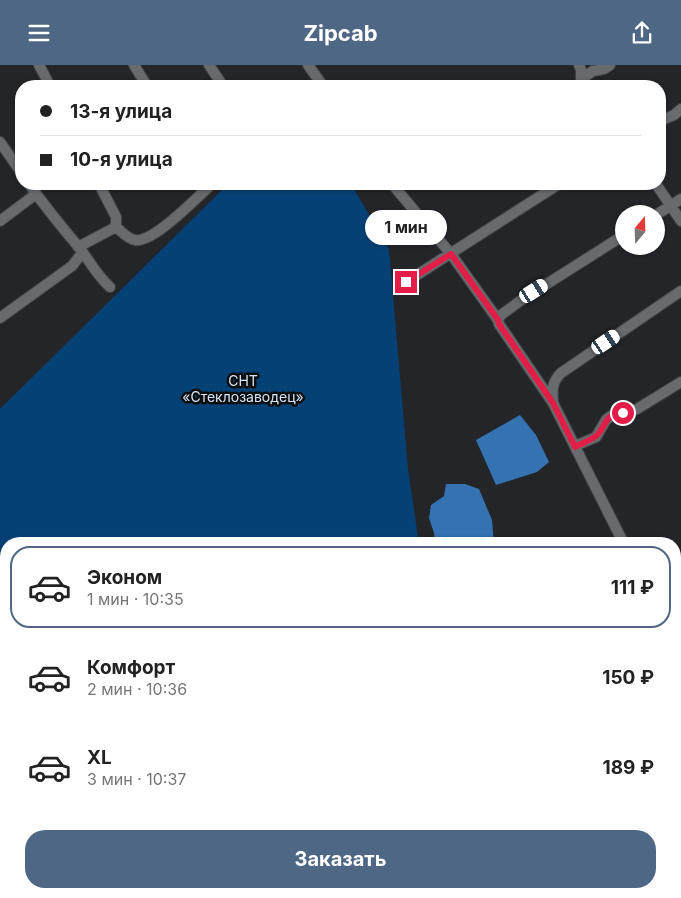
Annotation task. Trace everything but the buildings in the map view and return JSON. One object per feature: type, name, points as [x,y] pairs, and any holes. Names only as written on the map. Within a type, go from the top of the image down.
[{"type":"street","points":[[39,65],[47,80]]},
{"type":"street","points":[[134,65],[143,80]]},
{"type":"street","points":[[209,65],[219,80]]},
{"type":"street","points":[[308,65],[319,80]]},
{"type":"street","points":[[579,65],[584,80]]},
{"type":"street","points":[[587,80],[592,71],[604,69],[610,65]]},
{"type":"street","points":[[666,118],[681,109]]},
{"type":"street","points":[[0,143],[15,164]]},
{"type":"street","points":[[33,190],[99,277],[110,287]]},
{"type":"street","points":[[102,190],[116,217],[116,227]]},
{"type":"street","points":[[116,227],[128,237],[134,240],[141,240],[162,229],[198,190]]},
{"type":"street","points":[[397,190],[451,254],[498,320],[553,403],[620,537]]},
{"type":"street","points":[[406,282],[550,190]]},
{"type":"street","points":[[661,190],[681,221]]},
{"type":"street","points":[[0,221],[36,194]]},
{"type":"street","points":[[665,209],[681,199]]},
{"type":"street","points":[[0,319],[72,266],[80,250],[116,227]]},
{"type":"street","points":[[498,320],[501,315],[520,301],[615,241]]},
{"type":"street","points":[[553,403],[552,390],[554,381],[561,373],[681,291]]},
{"type":"street","points":[[575,447],[596,437],[606,420],[611,416],[637,409],[681,382]]},
{"type":"green space","name":"СНТ «Стеклозаводец»","points":[[222,190],[355,190],[389,249],[408,469],[418,537],[0,537],[0,409]]},
{"type":"shaded area","points":[[520,415],[536,435],[549,462],[537,472],[496,485],[476,440]]},
{"type":"shaded area","points":[[446,484],[465,484],[479,489],[492,520],[493,537],[434,537],[429,518],[431,505],[444,496]]},
{"type":"route","points":[[406,282],[451,254],[498,320],[553,403],[575,447],[596,437],[606,420],[611,416],[623,413]]}]
